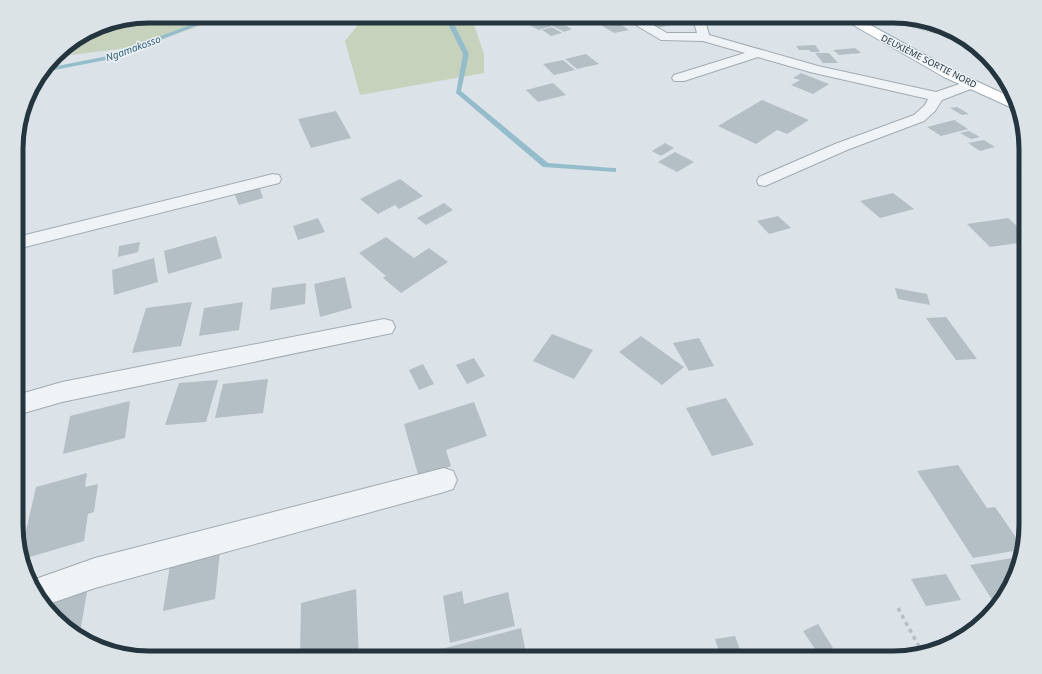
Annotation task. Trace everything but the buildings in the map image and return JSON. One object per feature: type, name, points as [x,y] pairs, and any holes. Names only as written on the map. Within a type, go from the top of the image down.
[{"type":"main road","name":"DEUXIÈME SORTIE NORD","points":[[857,23],[971,84],[1009,101]]},
{"type":"street","points":[[640,23],[665,37],[704,37],[815,69],[936,97],[971,84]]},
{"type":"street","points":[[700,23],[704,37]]},
{"type":"street","points":[[679,78],[757,53]]},
{"type":"street","points":[[765,181],[841,147],[919,118],[930,108],[936,97]]},
{"type":"street","points":[[23,242],[273,179]]},
{"type":"street","points":[[23,403],[62,392],[384,327]]},
{"type":"street","points":[[42,592],[95,573],[444,480]]},
{"type":"path","points":[[908,26],[952,38]]},
{"type":"path","points":[[898,608],[920,648]]},
{"type":"green space","points":[[140,23],[207,23],[143,46],[64,56],[86,40],[108,30],[124,25]]},
{"type":"green space","points":[[359,23],[473,23],[484,54],[484,73],[360,95],[345,41]]},
{"type":"waterway","name":"Ngamakosso","points":[[52,69],[109,58],[201,23]]},
{"type":"waterway","points":[[450,23],[466,54],[458,92],[546,165],[613,170]]}]
